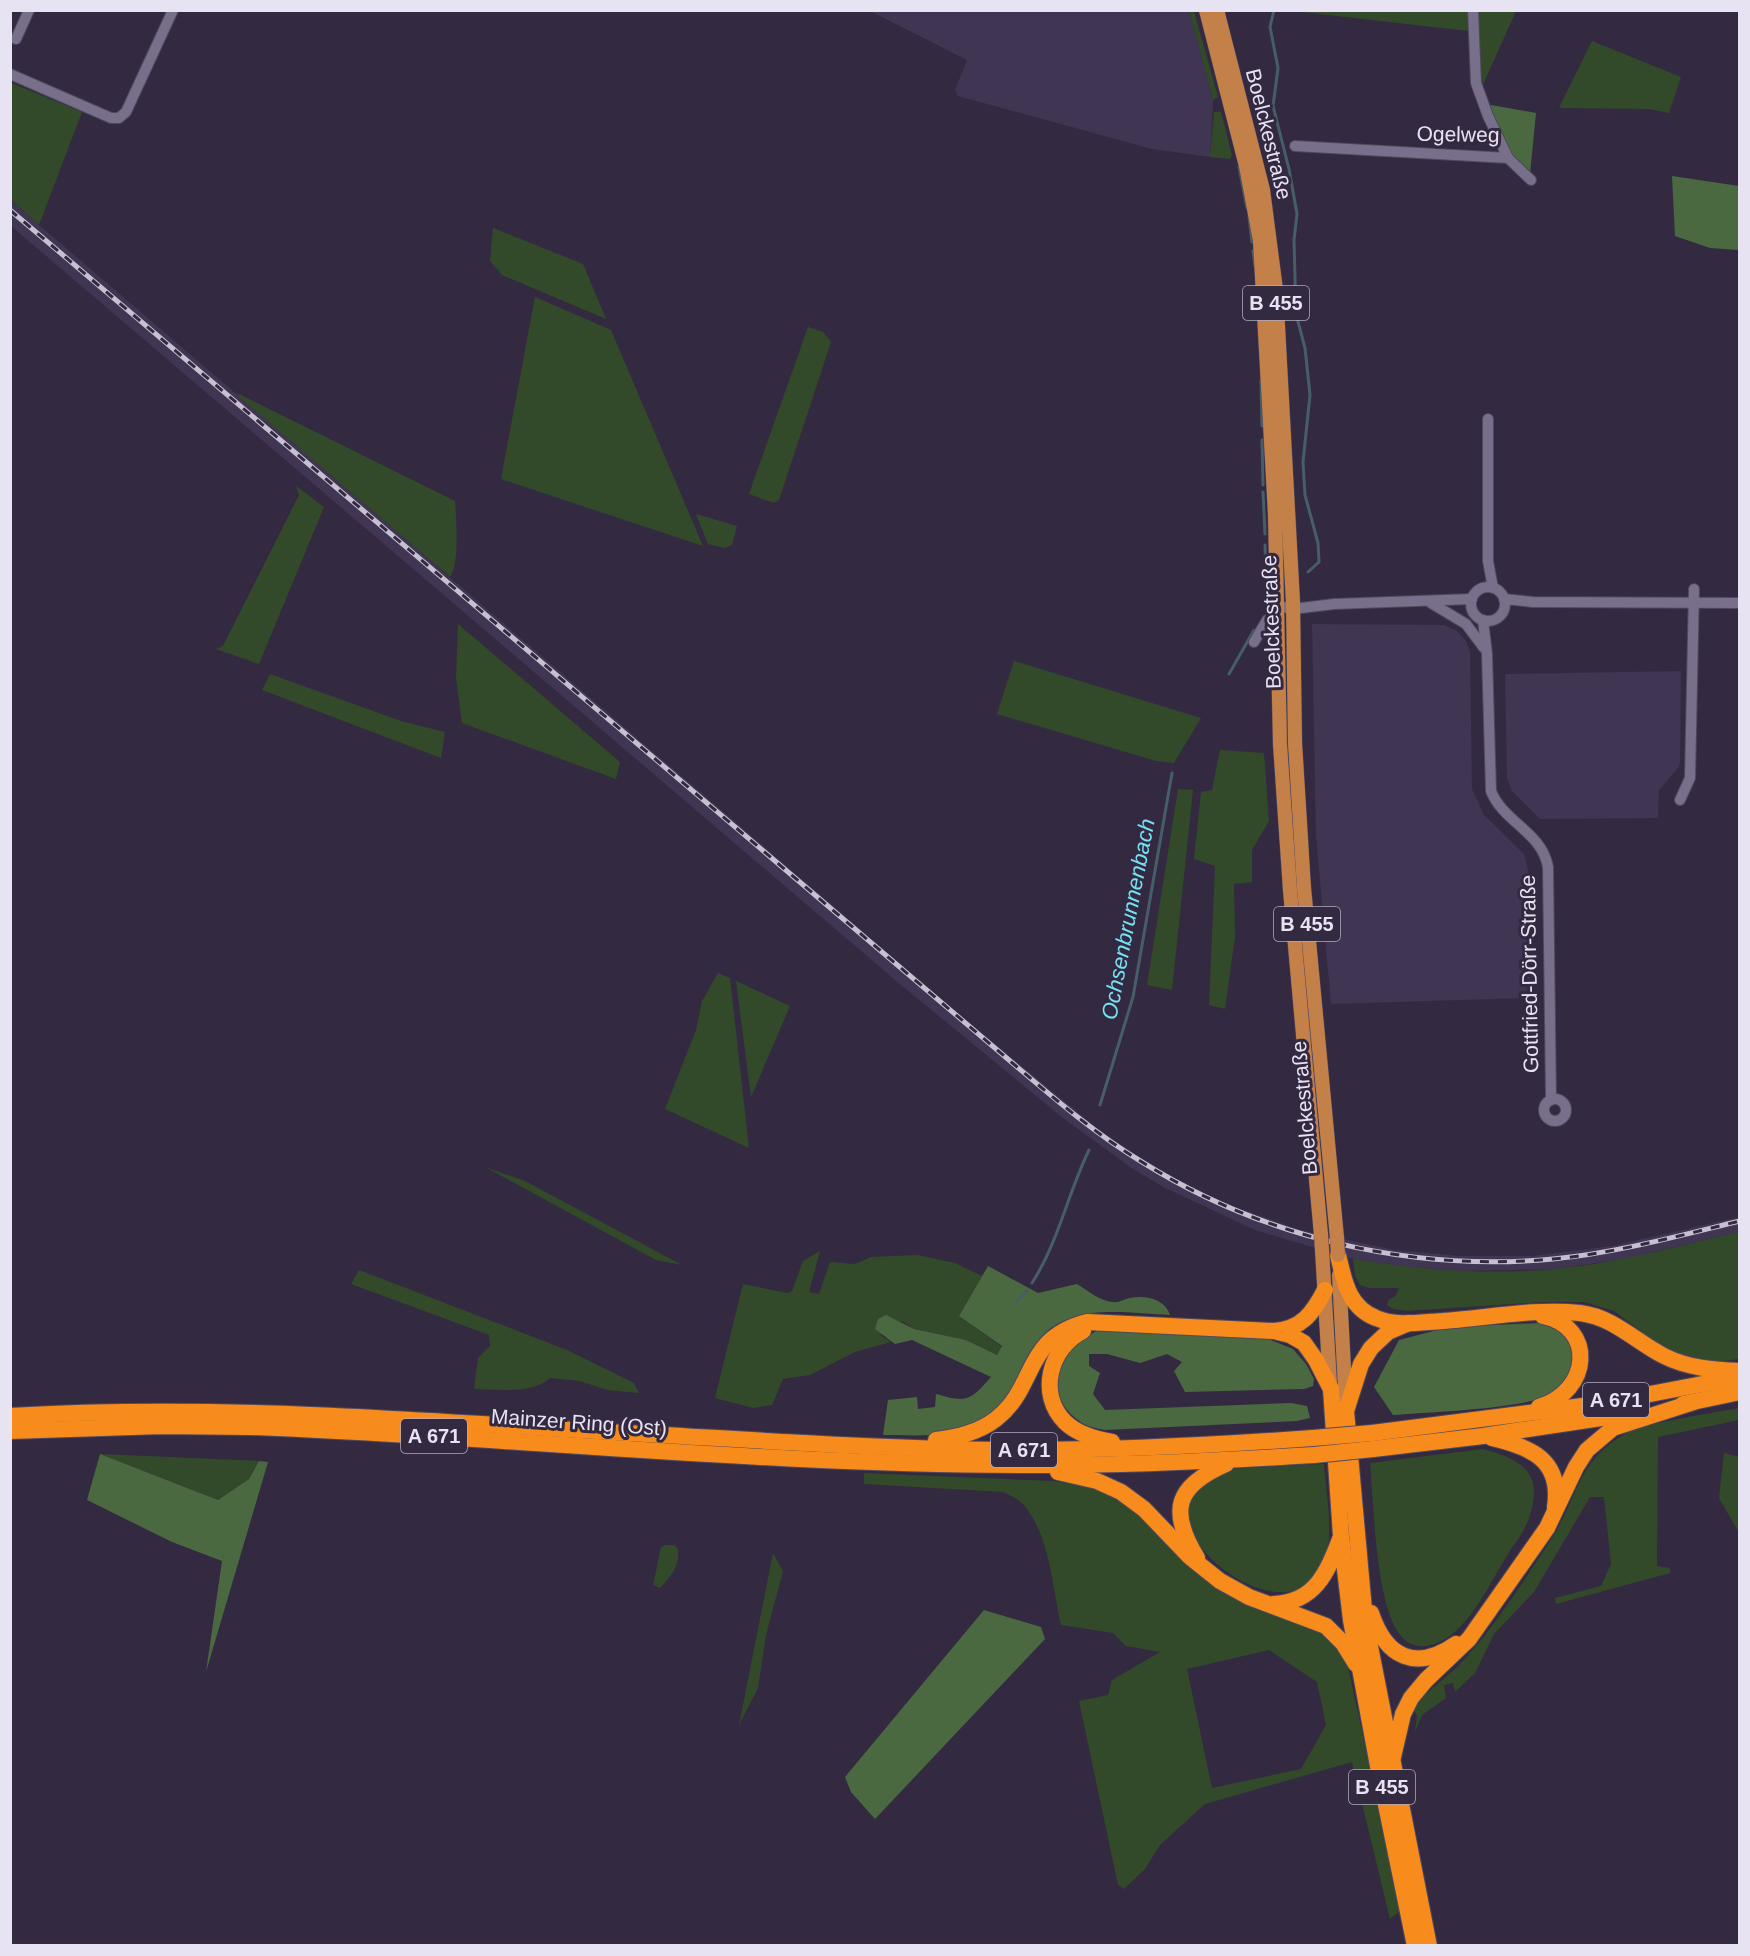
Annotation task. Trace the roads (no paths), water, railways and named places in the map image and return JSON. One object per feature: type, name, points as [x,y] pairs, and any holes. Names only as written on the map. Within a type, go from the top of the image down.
[{"type":"highway","points":[[1330,1252],[1346,1288],[1362,1310],[1378,1319],[1409,1323],[1569,1312],[1594,1316],[1617,1326],[1676,1361],[1700,1368],[1740,1371]]},
{"type":"highway","points":[[1274,1331],[1291,1328],[1307,1319],[1325,1290]]},
{"type":"highway","points":[[1493,1419],[1552,1402],[1568,1391],[1578,1375],[1579,1350],[1571,1333],[1556,1321],[1533,1314]]},
{"type":"highway","points":[[887,1446],[953,1438],[984,1427],[996,1419],[1011,1402],[1035,1358],[1049,1340],[1077,1325],[1097,1321],[1274,1331],[1290,1335],[1304,1343],[1331,1389]]},
{"type":"highway","points":[[1118,1322],[1089,1328],[1070,1339],[1062,1347],[1050,1376],[1053,1403],[1064,1421],[1082,1434],[1110,1442],[1160,1447]]},
{"type":"highway","points":[[1346,1411],[1361,1364],[1371,1348],[1388,1332],[1409,1323]]},
{"type":"highway","name":"A 671","points":[[1373,1441],[1493,1419],[1598,1404],[1740,1377]]},
{"type":"highway","name":"B 455","points":[[1331,1389],[1341,1536],[1360,1671],[1415,1946]]},
{"type":"highway","name":"A 671","points":[[887,1446],[1024,1450],[1313,1446],[1483,1436],[1694,1402],[1740,1392]]},
{"type":"highway","points":[[1392,1764],[1403,1714],[1411,1698],[1426,1680],[1462,1647],[1480,1623],[1554,1515],[1580,1459],[1598,1438],[1621,1425],[1694,1402]]},
{"type":"highway","name":"B 455","points":[[1346,1411],[1361,1581],[1374,1675],[1429,1946]]},
{"type":"highway","name":"Mainzer Ring (Ost)","points":[[10,1416],[74,1412],[251,1412],[460,1421],[644,1434],[887,1446]]},
{"type":"highway","name":"Mainzer Ring (Ost)","points":[[10,1431],[140,1427],[251,1427],[857,1461],[1024,1465]]},
{"type":"highway","points":[[1483,1436],[1524,1447],[1544,1461],[1556,1486],[1554,1515]]},
{"type":"highway","name":"A 671","points":[[1024,1465],[1235,1460],[1313,1446]]},
{"type":"highway","points":[[1207,1570],[1185,1535],[1180,1510],[1183,1498],[1196,1479],[1235,1460]]},
{"type":"highway","points":[[1024,1465],[1097,1481],[1121,1492],[1144,1509],[1178,1545],[1207,1570],[1234,1589],[1326,1626],[1343,1643],[1360,1671]]},
{"type":"highway","points":[[1265,1602],[1294,1600],[1311,1592],[1326,1574],[1341,1536]]},
{"type":"highway","points":[[1361,1581],[1381,1638],[1392,1650],[1403,1656],[1420,1659],[1438,1655],[1480,1623]]},
{"type":"main road","name":"Boelckestraße","points":[[1206,10],[1248,175],[1260,241],[1278,611],[1280,744],[1289,879],[1321,1234],[1330,1252]]},
{"type":"main road","name":"Boelckestraße","points":[[1217,10],[1263,190],[1271,236],[1293,605],[1295,743],[1304,888],[1337,1238],[1330,1252]]},
{"type":"main road","name":"B 455","points":[[1330,1252],[1325,1290],[1331,1389]]},
{"type":"main road","name":"B 455","points":[[1330,1252],[1346,1411]]},
{"type":"street","points":[[16,39],[29,10]]},
{"type":"street","points":[[10,74],[111,118],[119,118],[126,112],[173,10]]},
{"type":"street","name":"Ogelweg","points":[[1295,146],[1508,158],[1488,116],[1476,83],[1473,10]]},
{"type":"street","points":[[1508,158],[1531,180]]},
{"type":"street","points":[[1488,419],[1488,588],[1504,604],[1533,602],[1740,603]]},
{"type":"street","points":[[1488,588],[1478,591],[1472,603],[1475,614],[1487,620],[1500,616],[1504,604]]},
{"type":"street","points":[[1680,800],[1690,778],[1694,589]]},
{"type":"street","points":[[1430,603],[1466,624],[1487,654]]},
{"type":"street","points":[[1254,642],[1269,619],[1278,611],[1293,605],[1472,603]]},
{"type":"street","name":"Gottfried-Dörr-Straße","points":[[1487,620],[1491,791],[1501,808],[1537,841],[1543,850],[1548,867],[1551,1100]]},
{"type":"waterway","points":[[1274,10],[1270,27],[1278,68],[1273,106],[1289,169],[1297,214],[1294,240],[1296,314],[1305,348],[1310,395],[1303,462],[1305,495],[1318,543],[1319,562],[1308,572]]},
{"type":"waterway","name":"Ochsenbrunnenbach","points":[[1239,167],[1247,208]]},
{"type":"waterway","name":"Ochsenbrunnenbach","points":[[1249,217],[1252,242]]},
{"type":"waterway","name":"Ochsenbrunnenbach","points":[[1253,251],[1255,266]]},
{"type":"waterway","name":"Ochsenbrunnenbach","points":[[1261,380],[1262,426]]},
{"type":"waterway","name":"Ochsenbrunnenbach","points":[[1262,440],[1263,485]]},
{"type":"waterway","name":"Ochsenbrunnenbach","points":[[1263,492],[1265,534]]},
{"type":"waterway","name":"Ochsenbrunnenbach","points":[[1265,545],[1266,581]]},
{"type":"waterway","name":"Ochsenbrunnenbach","points":[[1229,674],[1254,630]]},
{"type":"waterway","name":"Ochsenbrunnenbach","points":[[1100,1105],[1133,997],[1172,773]]},
{"type":"waterway","name":"Ochsenbrunnenbach","points":[[1032,1283],[1056,1235],[1089,1150]]},
{"type":"waterway","name":"Ochsenbrunnenbach","points":[[1016,1302],[1027,1291]]},
{"type":"railway","points":[[10,210],[1031,1079],[1093,1129],[1142,1162],[1189,1189],[1288,1230],[1340,1244],[1392,1254],[1446,1260],[1499,1262],[1553,1259],[1600,1253],[1740,1221]]}]
